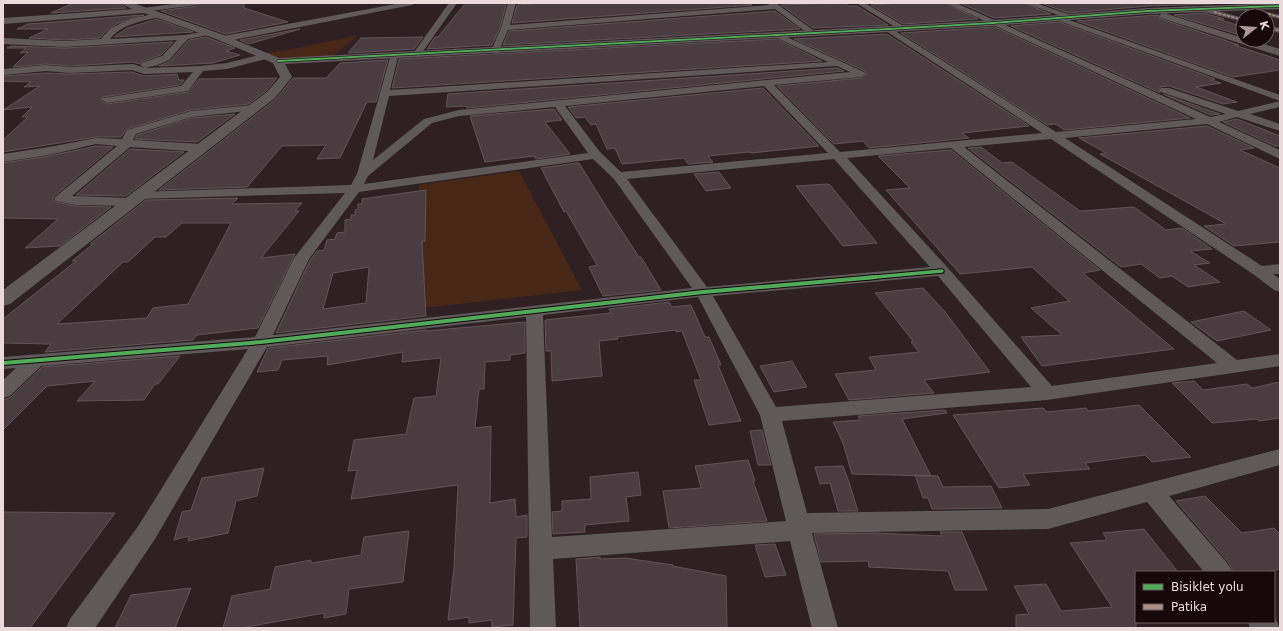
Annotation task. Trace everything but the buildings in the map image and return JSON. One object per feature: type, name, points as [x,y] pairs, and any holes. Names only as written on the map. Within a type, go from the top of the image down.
[{"type":"street","points":[[3,300],[271,95],[286,76],[273,59],[208,33],[124,3]]},
{"type":"street","points":[[3,21],[151,13],[196,3]]},
{"type":"street","points":[[223,39],[412,3]]},
{"type":"street","points":[[416,55],[453,3]]},
{"type":"street","points":[[860,3],[903,28]]},
{"type":"street","points":[[950,3],[1118,79],[1280,155]]},
{"type":"street","points":[[1029,3],[1071,17]]},
{"type":"street","points":[[1123,3],[1167,10],[1235,8]]},
{"type":"street","points":[[495,50],[515,4]]},
{"type":"street","points":[[504,28],[774,5],[813,33]]},
{"type":"street","points":[[1246,8],[1280,6]]},
{"type":"street","points":[[133,67],[144,71],[200,69],[273,59],[416,55],[993,23],[1071,17],[1145,7],[1280,53]]},
{"type":"street","points":[[1204,9],[1235,18]]},
{"type":"street","points":[[1167,10],[1235,31]]},
{"type":"street","points":[[103,42],[107,34],[116,28],[151,13]]},
{"type":"street","points":[[1055,18],[1280,98]]},
{"type":"street","points":[[889,29],[1053,135],[1259,271],[1280,287]]},
{"type":"street","points":[[3,41],[65,44],[185,37],[208,33]]},
{"type":"street","points":[[79,628],[147,532],[261,342],[302,258],[359,181],[428,121],[459,113],[861,74],[778,35]]},
{"type":"street","points":[[3,72],[46,68],[70,70],[133,67],[158,64],[166,59],[185,37]]},
{"type":"street","points":[[359,181],[385,93],[394,56]]},
{"type":"street","points":[[46,68],[59,58]]},
{"type":"street","points":[[385,93],[838,64]]},
{"type":"street","points":[[107,100],[184,88],[200,69]]},
{"type":"street","points":[[1118,79],[1170,91],[1280,128]]},
{"type":"street","points":[[766,84],[837,155],[942,271],[1047,393]]},
{"type":"street","points":[[557,103],[596,155],[618,176],[703,292],[770,415],[825,628]]},
{"type":"street","points":[[618,176],[1209,121],[1280,104]]},
{"type":"street","points":[[253,108],[191,114],[131,132],[126,144],[61,198],[74,201],[134,199],[359,181],[596,155]]},
{"type":"street","points":[[3,158],[49,151],[96,141],[201,148]]},
{"type":"street","points":[[953,144],[1234,367]]},
{"type":"street","points":[[1259,271],[1280,269]]},
{"type":"street","points":[[3,363],[261,342],[703,292],[942,271]]},
{"type":"street","points":[[534,311],[543,628]]},
{"type":"street","points":[[3,391],[36,360]]},
{"type":"street","points":[[770,415],[1047,393],[1280,360]]},
{"type":"street","points":[[541,549],[799,526],[1048,519],[1280,456]]},
{"type":"street","points":[[1151,491],[1218,571]]},
{"type":"shaded area","points":[[359,35],[330,58],[280,60],[262,53],[283,51]]},
{"type":"shaded area","points":[[519,171],[582,290],[414,309],[419,185]]},
{"type":"marked path","points":[[1214,12],[1235,18]]},
{"type":"marked path","points":[[1275,16],[1280,17]]},
{"type":"marked path","points":[[1275,29],[1280,31]]},
{"type":"cycle path","points":[[278,61],[889,29],[993,23],[1148,11],[1280,6]]},
{"type":"cycle path","points":[[3,363],[261,342],[703,292],[942,271]]}]
